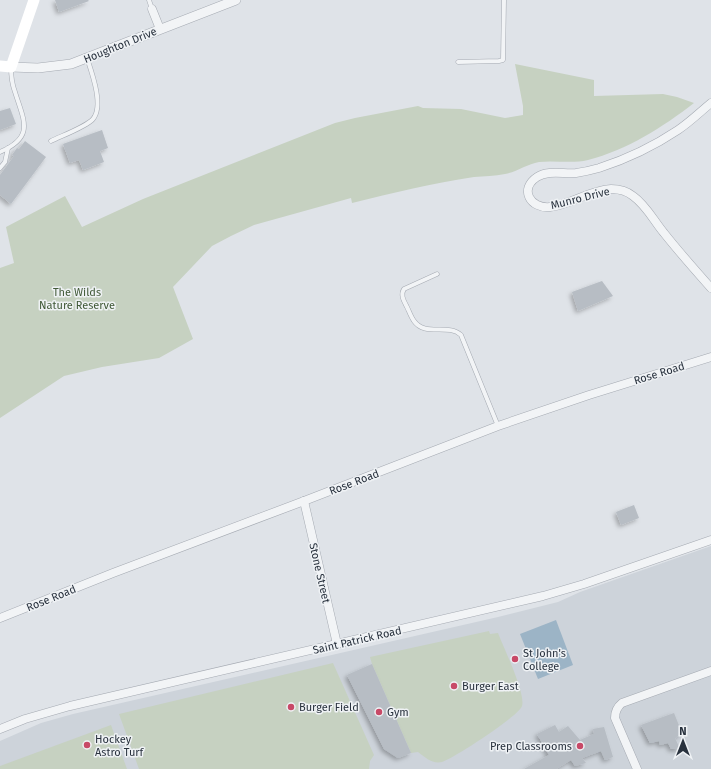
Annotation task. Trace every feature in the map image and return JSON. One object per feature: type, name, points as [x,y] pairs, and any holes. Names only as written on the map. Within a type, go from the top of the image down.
[{"type":"main road","points":[[5,66],[34,0]]},
{"type":"street","name":"Houghton Drive","points":[[5,66],[38,68],[71,64],[236,0]]},
{"type":"street","points":[[152,9],[160,29]]},
{"type":"street","name":"Munro Drive","points":[[711,103],[679,129],[643,150],[595,169],[576,173],[550,173],[541,175],[533,180],[530,184],[528,192],[532,203],[536,206],[546,207],[563,204],[606,190],[621,190],[630,193],[638,200],[711,288]]},
{"type":"street","name":"Rose Road","points":[[0,618],[113,573],[498,426],[581,397],[711,356]]},
{"type":"street","name":"Stone Street","points":[[304,501],[337,644]]},
{"type":"street","name":"Saint Patrick Road","points":[[0,729],[24,719],[70,706],[543,596],[584,584],[711,540]]},
{"type":"street","points":[[637,769],[616,721],[616,710],[622,703],[711,671]]},
{"type":"lane","points":[[149,0],[152,9]]},
{"type":"lane","points":[[458,62],[503,60],[504,0]]},
{"type":"lane","points":[[51,141],[84,125],[93,119],[97,112],[94,82],[87,58]]},
{"type":"lane","points":[[0,152],[19,141],[24,132],[24,118],[14,91],[12,80],[5,66]]},
{"type":"lane","points":[[0,168],[5,162],[8,148]]},
{"type":"lane","points":[[437,274],[404,289],[402,296],[413,321],[417,325],[432,330],[452,330],[461,335],[498,426]]},
{"type":"shaded area","name":"St John's College","points":[[711,546],[711,769],[0,769],[0,741],[41,723],[73,714],[558,602],[580,592]]},
{"type":"green space","name":"The Wilds Nature Reserve","points":[[515,64],[594,80],[594,96],[663,94],[694,103],[670,121],[631,144],[588,160],[576,162],[539,162],[505,174],[443,182],[352,203],[351,198],[254,225],[212,246],[173,287],[193,339],[159,358],[102,367],[64,376],[0,418],[0,268],[14,263],[6,227],[65,196],[82,227],[143,199],[335,123],[355,118],[418,106],[423,108],[461,109],[505,118],[523,115],[523,106]]},
{"type":"green space","points":[[489,631],[490,634],[498,633],[521,691],[522,706],[510,718],[485,736],[442,762],[432,761],[418,752],[411,753],[370,657]]},
{"type":"green space","name":"Burger Field","points":[[333,663],[374,755],[370,761],[369,769],[139,769],[119,714]]},
{"type":"green space","name":"Hockey Astro Turf","points":[[111,725],[127,769],[0,769],[0,766]]},
{"type":"water","points":[[556,620],[573,665],[538,679],[520,634]]},
{"type":"building","points":[[55,0],[88,0],[89,1],[59,12]]},
{"type":"building","points":[[10,108],[16,124],[0,130],[0,111]]},
{"type":"building","points":[[102,130],[108,148],[100,151],[104,162],[83,170],[79,160],[70,163],[63,144]]},
{"type":"building","points":[[25,141],[46,157],[11,204],[0,195],[0,175],[14,156],[12,155],[17,148],[19,149]]},
{"type":"building","points":[[602,281],[613,296],[578,311],[572,292]]},
{"type":"building","points":[[634,505],[639,518],[621,525],[616,512]]},
{"type":"building","name":"Gym","points":[[372,664],[411,753],[398,758],[384,749],[347,675]]},
{"type":"building","points":[[674,713],[682,733],[675,738],[680,749],[671,749],[668,743],[660,745],[659,741],[650,743],[641,725]]},
{"type":"building","name":"Prep Classrooms","points":[[555,725],[559,732],[568,726],[580,740],[594,734],[593,729],[604,727],[613,757],[605,760],[601,751],[582,758],[586,763],[575,766],[571,760],[556,769],[524,769],[549,755],[537,734]]},
{"type":"place","name":"St John's College","points":[[515,659]]},
{"type":"place","name":"Burger East","points":[[454,686]]},
{"type":"place","name":"Burger Field","points":[[291,707]]},
{"type":"place","name":"Gym","points":[[379,712]]},
{"type":"place","name":"Hockey Astro Turf","points":[[87,745]]},
{"type":"place","name":"Prep Classrooms","points":[[580,746]]}]
